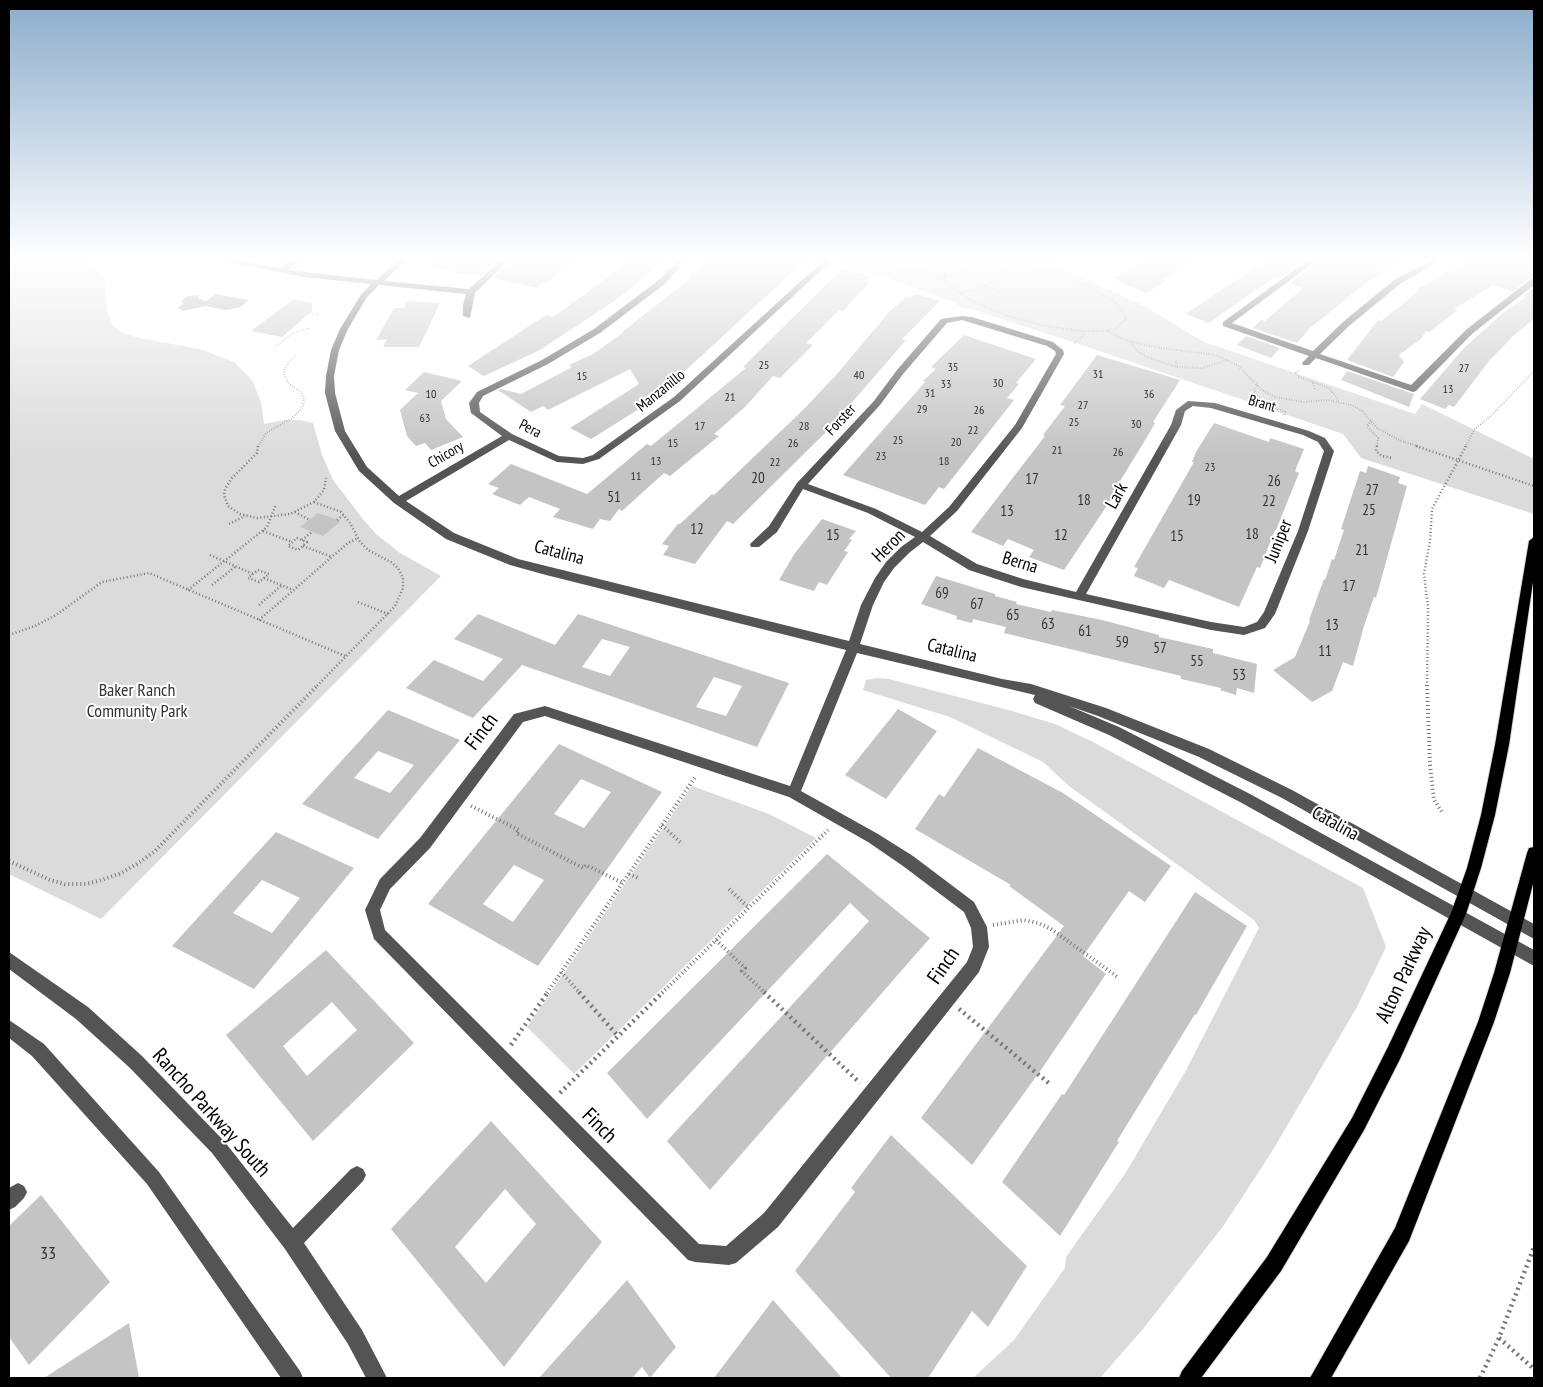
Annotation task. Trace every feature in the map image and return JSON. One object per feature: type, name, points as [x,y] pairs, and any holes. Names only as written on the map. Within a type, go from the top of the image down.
[{"type":"main road","name":"Alton Parkway","points":[[1189,1378],[1274,1264],[1358,1124],[1394,1053],[1458,914],[1474,868],[1502,745],[1534,541]]},
{"type":"main road","points":[[1320,1378],[1402,1234],[1486,1022],[1510,945],[1534,853]]},
{"type":"street","name":"Catalina","points":[[346,326],[335,350],[330,376],[330,393],[340,431],[350,451],[363,469],[420,518],[450,536],[514,562],[853,648],[1002,684],[1031,689],[1063,699],[1204,753],[1287,794],[1534,932]]},
{"type":"street","name":"Pera","points":[[596,456],[583,461],[556,459],[509,436],[476,412],[474,403],[480,394],[545,362],[604,326]]},
{"type":"street","name":"Manzanillo","points":[[596,456],[677,399],[757,326]]},
{"type":"street","name":"Forster","points":[[755,544],[773,530],[801,485],[877,403],[939,326]]},
{"type":"street","name":"Forster","points":[[992,326],[1050,344],[1059,350],[1060,354]]},
{"type":"street","points":[[1231,326],[1413,389],[1477,326]]},
{"type":"street","points":[[1306,363],[1344,326]]},
{"type":"street","name":"Heron","points":[[793,792],[802,776],[879,581],[900,555],[953,509],[1019,426],[1060,354]]},
{"type":"street","name":"Brant","points":[[1181,410],[1191,403],[1212,405],[1280,425],[1322,440],[1329,451]]},
{"type":"street","name":"Lark","points":[[1079,597],[1176,425],[1181,410]]},
{"type":"street","name":"Chicory","points":[[398,501],[509,436]]},
{"type":"street","name":"Juniper","points":[[1244,631],[1261,625],[1269,614],[1303,531],[1329,451]]},
{"type":"street","name":"Berna","points":[[801,485],[872,511],[923,537],[973,567],[1021,583],[1210,626],[1244,631]]},
{"type":"street","name":"Catalina","points":[[1002,684],[1114,731],[1245,798],[1458,914],[1534,958]]},
{"type":"street","name":"Finch","points":[[546,711],[793,792],[873,838],[908,861],[969,907],[979,927],[981,947],[973,967],[771,1220],[728,1256],[694,1252],[379,934],[372,910],[385,884],[425,843],[519,718],[546,711]]},
{"type":"street","name":"Rancho Parkway South","points":[[9,960],[82,1014],[136,1062],[218,1148],[292,1242],[355,1337],[377,1378]]},
{"type":"street","points":[[9,1028],[38,1050],[153,1178],[293,1378]]},
{"type":"street","points":[[292,1242],[357,1175]]},
{"type":"path","points":[[1045,326],[1059,329],[1107,331],[1119,326]]},
{"type":"path","points":[[276,346],[290,335],[310,328]]},
{"type":"path","points":[[1074,343],[1082,337],[1085,331]]},
{"type":"path","points":[[1107,331],[1130,341],[1154,347],[1216,355],[1227,359],[1275,397],[1304,402],[1339,401],[1361,410],[1377,428],[1399,440],[1534,486]]},
{"type":"path","points":[[284,334],[290,335]]},
{"type":"path","points":[[1130,341],[1137,351],[1148,358],[1176,367],[1203,368],[1227,359]]},
{"type":"path","points":[[297,354],[287,364],[284,373],[288,383],[303,395],[303,407],[292,418],[266,433],[261,439],[254,457],[237,472],[225,489],[224,495],[228,506],[245,516],[271,518],[295,512],[314,502],[324,490],[326,478]]},
{"type":"path","points":[[1176,361],[1176,367]]},
{"type":"path","points":[[1442,812],[1434,800],[1427,706],[1428,607],[1424,574],[1430,541],[1432,510],[1474,430],[1493,414],[1534,370]]},
{"type":"path","points":[[1298,371],[1296,375],[1329,388],[1339,401]]},
{"type":"path","points":[[1312,381],[1316,389]]},
{"type":"path","points":[[1257,384],[1254,390],[1261,401],[1285,412],[1280,425]]},
{"type":"path","points":[[1372,421],[1367,426],[1378,438],[1376,451],[1382,456],[1392,458]]},
{"type":"path","points":[[9,861],[50,880],[65,884],[86,884],[129,869],[146,858],[166,840],[395,606],[402,594],[401,573],[391,562],[368,550],[344,515],[334,508],[314,502]]},
{"type":"path","points":[[188,590],[242,550],[268,527],[276,504]]},
{"type":"path","points":[[295,512],[310,520]]},
{"type":"path","points":[[337,520],[344,515]]},
{"type":"path","points":[[229,524],[245,516]]},
{"type":"path","points":[[263,531],[292,542]]},
{"type":"path","points":[[302,540],[312,532]]},
{"type":"path","points":[[297,538],[307,542],[298,550],[288,546],[292,542],[297,538]]},
{"type":"path","points":[[259,620],[313,571],[348,543],[358,538]]},
{"type":"path","points":[[302,546],[332,557]]},
{"type":"path","points":[[210,555],[253,574]]},
{"type":"path","points":[[212,585],[236,567]]},
{"type":"path","points":[[258,570],[269,574],[264,578],[259,582],[248,578],[258,570]]},
{"type":"path","points":[[9,635],[35,626],[56,615],[102,582],[149,573],[345,656]]},
{"type":"path","points":[[264,578],[293,590]]},
{"type":"path","points":[[259,605],[282,586]]},
{"type":"path","points":[[358,602],[388,614]]},
{"type":"path","points":[[502,1058],[705,763]]},
{"type":"path","points":[[458,800],[519,830],[516,833],[583,868],[586,865],[622,883]]},
{"type":"path","points":[[548,1104],[840,819]]},
{"type":"path","points":[[662,825],[682,844]]},
{"type":"path","points":[[629,874],[638,878]]},
{"type":"path","points":[[729,889],[749,908]]},
{"type":"path","points":[[979,927],[1024,920],[1038,923],[1051,929],[1120,978]]},
{"type":"path","points":[[716,940],[745,968],[742,971],[762,991],[871,1094]]},
{"type":"path","points":[[561,972],[618,1036]]},
{"type":"path","points":[[947,999],[1051,1085]]},
{"type":"path","points":[[1480,1378],[1499,1338],[1534,1247]]},
{"type":"path","points":[[1499,1338],[1534,1369]]},
{"type":"green space","name":"Baker Ranch Community Park","points":[[9,326],[113,326],[121,332],[139,338],[200,349],[234,362],[252,380],[261,402],[264,424],[284,420],[300,420],[313,423],[322,455],[333,480],[362,518],[376,534],[400,553],[441,576],[101,919],[9,874]]},
{"type":"green space","points":[[1023,326],[1177,326],[1204,342],[1415,414],[1422,404],[1534,459],[1534,514],[1361,458],[1343,434]]},
{"type":"green space","points":[[877,678],[889,679],[1012,711],[1055,724],[1093,742],[1363,888],[1386,947],[1357,1007],[1271,1153],[1224,1225],[1143,1329],[1100,1378],[973,1378],[1014,1340],[1065,1268],[1066,1257],[1125,1174],[1185,1072],[1259,928],[1254,920],[1069,786],[1043,762],[950,717],[863,690],[866,680]]},
{"type":"green space","points":[[692,786],[769,814],[816,838],[574,1074],[527,1027]]},
{"type":"building","points":[[258,326],[295,326],[282,337],[251,331]]},
{"type":"building","points":[[384,326],[429,326],[419,347],[383,347],[387,339],[376,340]]},
{"type":"building","points":[[530,326],[577,326],[540,350],[484,376],[468,366]]},
{"type":"building","points":[[630,326],[734,326],[673,382],[639,409],[591,439],[570,428],[639,384],[630,369],[548,410],[543,406],[531,412],[498,390],[521,394],[572,367],[569,365],[593,354],[624,332],[622,332]]},
{"type":"building","points":[[785,326],[823,326],[806,343],[813,345],[780,378],[773,376],[745,407],[714,434],[719,436],[670,476],[664,473],[622,511],[619,509],[610,521],[600,519],[593,529],[553,517],[560,509],[529,497],[520,505],[492,494],[499,488],[488,484],[511,464],[587,494],[647,444],[651,446],[746,368],[743,367]]},
{"type":"building","points":[[878,326],[915,326],[902,339],[906,340],[829,429],[733,524],[727,521],[695,564],[663,555],[669,546],[662,544],[678,524],[712,494],[714,495],[804,409],[837,374]]},
{"type":"building","points":[[1255,326],[1313,326],[1297,343],[1253,328]]},
{"type":"building","points":[[1374,326],[1437,326],[1429,332],[1426,331],[1421,339],[1399,355],[1404,362],[1393,377],[1347,360]]},
{"type":"building","points":[[1489,326],[1526,326],[1489,361],[1454,407],[1449,405],[1445,409],[1420,399],[1464,348]]},
{"type":"building","points":[[964,335],[1036,359],[1016,383],[1019,384],[1007,398],[1014,400],[944,489],[939,487],[925,505],[843,475],[925,382],[923,381],[936,369],[931,367]]},
{"type":"building","points":[[1246,336],[1280,348],[1271,358],[1237,345]]},
{"type":"building","points":[[1097,355],[1180,380],[1153,422],[1155,423],[1114,491],[1116,492],[1064,570],[1029,557],[1034,550],[1008,539],[1003,546],[971,532],[1045,436],[1043,435],[1065,406],[1060,405]]},
{"type":"building","points":[[1347,371],[1414,394],[1409,407],[1341,380]]},
{"type":"building","points":[[424,372],[462,381],[441,401],[446,419],[463,437],[431,450],[425,443],[416,446],[407,436],[400,410],[418,393],[405,390]]},
{"type":"building","points":[[1214,423],[1269,442],[1270,438],[1304,449],[1295,471],[1299,473],[1276,530],[1260,568],[1257,567],[1239,607],[1169,580],[1164,588],[1134,576],[1138,568],[1134,567],[1194,462],[1192,462],[1196,452]]},
{"type":"building","points":[[1368,466],[1400,477],[1398,483],[1407,486],[1376,598],[1374,597],[1364,626],[1353,666],[1343,662],[1332,691],[1312,702],[1273,670],[1295,657],[1332,559],[1334,560],[1344,530],[1341,529],[1360,471],[1366,473]]},
{"type":"building","points":[[318,513],[341,521],[323,536],[300,527]]},
{"type":"building","points":[[822,519],[856,531],[849,539],[852,540],[844,551],[848,552],[827,585],[819,582],[814,591],[779,580],[795,553]]},
{"type":"building","points":[[936,576],[995,594],[995,596],[1017,602],[1016,604],[1102,620],[1159,635],[1159,637],[1213,649],[1213,653],[1257,664],[1254,693],[1237,688],[1236,695],[1220,690],[1221,688],[1181,679],[1181,676],[1004,633],[1006,627],[973,619],[972,623],[956,619],[957,616],[921,604]]},
{"type":"building","points":[[478,614],[555,645],[578,614],[789,683],[757,747],[522,665],[473,718],[406,688],[434,660],[483,681],[503,659],[454,639]],"holes":[[[602,639],[630,647],[610,676],[582,667]],[[714,677],[742,686],[726,716],[696,707]]]},
{"type":"building","points":[[898,709],[937,731],[886,799],[845,775]]},
{"type":"building","points":[[388,710],[460,740],[378,839],[302,804]],"holes":[[[378,751],[414,765],[390,793],[354,778]]]},
{"type":"building","points":[[559,744],[662,792],[538,966],[428,904]],"holes":[[[581,779],[611,792],[584,828],[554,814]],[[514,865],[544,880],[513,922],[483,904]]]},
{"type":"building","points":[[978,748],[1063,793],[1171,866],[1145,902],[1129,891],[1083,956],[1106,974],[1043,1067],[972,1165],[921,1118],[1064,926],[1009,886],[1011,885],[915,829],[939,794],[944,797]]},
{"type":"building","points":[[276,832],[354,868],[254,989],[172,946]],"holes":[[[262,880],[300,898],[272,933],[233,913]]]},
{"type":"building","points":[[827,854],[930,938],[710,1190],[667,1141],[869,921],[850,903],[647,1119],[607,1073]]},
{"type":"building","points":[[1195,892],[1247,926],[1196,1015],[1060,1236],[1002,1182],[1062,1094],[1064,1095]]},
{"type":"building","points":[[326,950],[414,1043],[313,1141],[226,1035]],"holes":[[[332,1002],[357,1030],[307,1076],[283,1046]]]},
{"type":"building","points":[[491,1121],[602,1242],[504,1367],[391,1229]],"holes":[[[505,1189],[536,1224],[486,1283],[455,1247]]]},
{"type":"building","points":[[891,1135],[1027,1266],[988,1327],[972,1311],[928,1378],[891,1378],[795,1271],[855,1192],[851,1188]]},
{"type":"building","points":[[41,1195],[110,1282],[29,1365],[9,1337],[9,1226]]},
{"type":"building","points":[[627,1280],[676,1347],[650,1378],[642,1367],[632,1378],[539,1378]]},
{"type":"building","points":[[773,1300],[842,1378],[714,1378]]},
{"type":"building","points":[[129,1323],[139,1378],[44,1378]]}]
